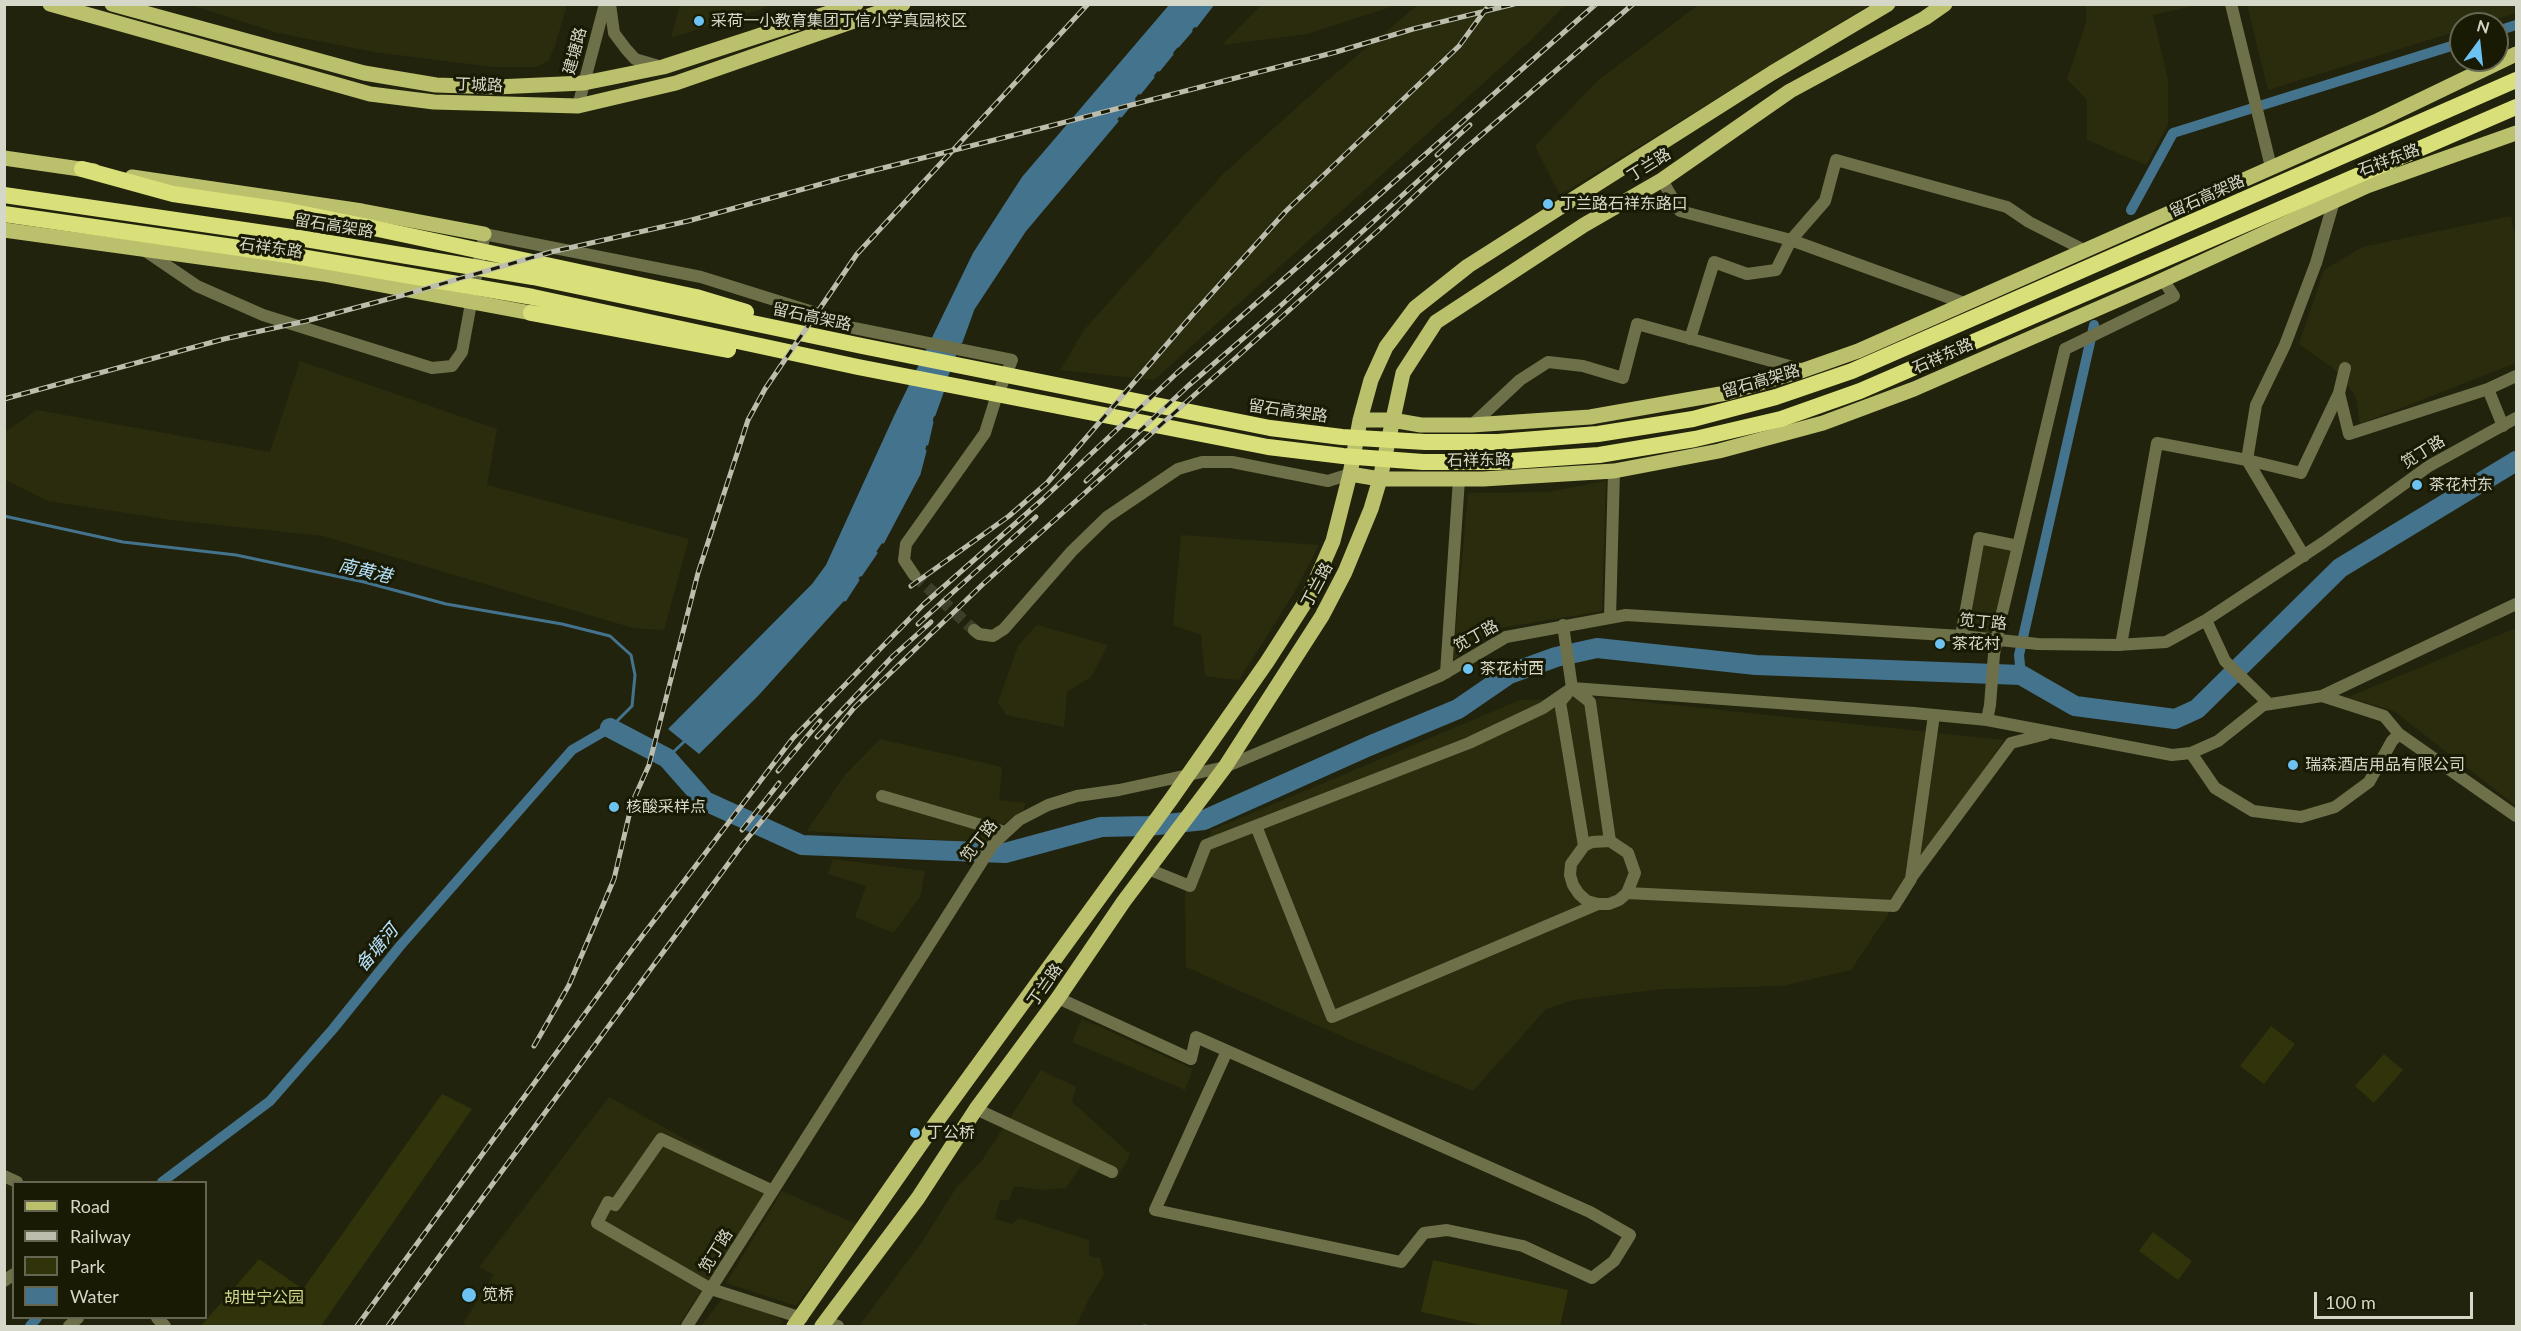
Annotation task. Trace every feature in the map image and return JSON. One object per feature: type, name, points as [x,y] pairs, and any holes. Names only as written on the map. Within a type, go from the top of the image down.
[{"type":"highway","points":[[2463,103],[2517,68]]},
{"type":"highway","name":"留石高架路","points":[[4,195],[299,238],[533,277],[1270,428],[1342,437],[1425,442],[1498,442],[1598,434],[1693,419],[1776,397],[1852,371],[2517,80]]},
{"type":"highway","points":[[4,214],[294,256],[521,295],[858,367],[1268,447],[1311,453],[1423,462],[1497,462],[1599,455],[1695,439],[1781,419],[1860,391],[2517,107]]},
{"type":"highway","points":[[2483,122],[2517,112]]},
{"type":"highway","points":[[82,169],[174,194],[289,211],[696,297],[862,346]]},
{"type":"highway","points":[[531,313],[745,353],[858,367]]},
{"type":"main road","name":"丁城路","points":[[50,4],[370,94],[434,102],[578,106],[676,83],[903,4]]},
{"type":"main road","name":"丁城路","points":[[112,4],[364,73],[425,84],[496,87],[584,83],[663,67],[856,4]]},
{"type":"main road","name":"丁兰路","points":[[798,1322],[935,1124],[1172,798],[1267,662],[1308,598],[1333,541],[1350,474],[1359,420],[1371,380],[1386,347],[1415,308],[1468,266],[1567,202],[1772,73],[1888,4]]},
{"type":"main road","name":"丁兰路","points":[[828,1325],[918,1197],[976,1109],[1058,998],[1124,901],[1224,767],[1322,616],[1345,573],[1371,509],[1380,479],[1403,373],[1436,322],[1584,225],[1662,180],[1790,91],[1925,18],[1945,4]]},
{"type":"main road","points":[[1359,420],[1392,420],[1421,425],[1472,425],[1590,417],[1726,393],[1804,370],[1858,351],[2271,168],[2379,120],[2517,54]]},
{"type":"main road","name":"石祥东路","points":[[1350,474],[1380,479],[1459,479],[1614,471],[1719,451],[1823,423],[1914,389],[2163,280],[2367,186],[2517,133]]},
{"type":"main road","points":[[4,158],[362,211],[484,234]]},
{"type":"main road","name":"石祥东路","points":[[4,230],[141,247],[323,274],[531,313]]},
{"type":"street","name":"建塘路","points":[[578,106],[605,4]]},
{"type":"street","name":"建塘路","points":[[610,4],[614,33],[626,49],[635,59],[663,67]]},
{"type":"street","points":[[2231,4],[2271,168]]},
{"type":"street","points":[[1690,339],[1714,262],[1747,274],[1776,270],[1791,240],[1825,201],[1836,160],[2007,207],[2029,222],[2084,250]]},
{"type":"street","points":[[1662,180],[1680,211],[1791,240],[1964,303]]},
{"type":"street","points":[[2304,556],[2247,460],[2256,405],[2289,335],[2316,263],[2334,201]]},
{"type":"street","points":[[141,247],[197,286],[263,315],[432,368],[452,366],[462,352],[484,234],[701,277],[816,313],[833,323],[1012,360],[985,433],[906,544],[904,560],[914,575]]},
{"type":"street","points":[[1987,720],[1994,654],[2065,349],[2174,296],[2163,280]]},
{"type":"street","points":[[1472,425],[1520,380],[1548,362],[1583,366],[1623,378],[1637,324],[1804,370]]},
{"type":"street","points":[[2121,645],[2157,443],[2301,473],[2339,393],[2346,368]]},
{"type":"street","points":[[2339,393],[2349,434],[2488,389],[2517,376]]},
{"type":"street","points":[[2488,389],[2503,426]]},
{"type":"street","name":"笕丁路","points":[[687,1326],[993,844],[1019,820],[1048,805],[1077,796],[1224,767],[1369,708],[1446,673],[1506,637],[1563,632],[1626,615],[1961,636],[2038,644],[2121,645],[2166,642],[2206,620],[2304,556],[2429,466],[2517,418]]},
{"type":"street","points":[[974,630],[979,634],[993,636],[1004,629],[1072,551],[1107,517],[1178,469],[1202,462],[1232,462],[1328,481],[1350,474]]},
{"type":"street","points":[[1610,618],[1614,471]]},
{"type":"street","points":[[1446,673],[1459,479]]},
{"type":"street","points":[[1961,636],[1979,538],[2018,546]]},
{"type":"street","points":[[1149,869],[1190,886],[1206,845],[1469,743],[1543,708],[1572,688],[1987,720],[2172,755],[2191,753],[2218,741],[2264,705],[2322,696],[2517,604]]},
{"type":"street","points":[[2206,620],[2225,661],[2267,702],[2264,705]]},
{"type":"street","points":[[1563,632],[1572,688],[1590,702],[1610,841]]},
{"type":"street","points":[[1572,688],[1560,702],[1584,846]]},
{"type":"street","points":[[2322,696],[2384,717],[2399,734],[2517,816]]},
{"type":"street","points":[[1911,879],[1934,715]]},
{"type":"street","points":[[1627,893],[1894,906],[1911,879],[2011,743],[2052,733]]},
{"type":"street","points":[[2191,753],[2215,788],[2253,811],[2301,817],[2335,807],[2369,782],[2392,741],[2399,734]]},
{"type":"street","points":[[882,796],[1005,832]]},
{"type":"street","points":[[1256,826],[1332,1017],[1598,904]]},
{"type":"street","points":[[1610,841],[1628,853],[1635,873],[1627,893],[1619,900],[1608,904],[1587,901],[1573,885],[1570,875],[1571,864],[1576,854],[1584,846],[1592,842],[1610,841]]},
{"type":"street","points":[[1058,998],[1191,1059],[1196,1037],[1590,1212],[1630,1235],[1614,1261],[1592,1278],[1523,1246],[1447,1230],[1424,1233],[1401,1263],[1155,1210],[1227,1051]]},
{"type":"street","points":[[976,1109],[1112,1172]]},
{"type":"street","points":[[774,1191],[661,1139],[615,1205],[608,1202],[597,1223],[711,1289],[798,1322]]},
{"type":"shaded area","name":"采荷一小教育集团丁信小学真园校区","points":[[680,4],[774,5],[671,38]]},
{"type":"shaded area","points":[[2516,4],[2516,13],[2509,15],[2509,12],[2449,12],[2449,34],[2268,90],[2247,5]]},
{"type":"shaded area","points":[[191,5],[567,5],[555,46],[548,61],[536,67],[493,67],[374,52],[278,33]]},
{"type":"shaded area","points":[[1261,5],[1397,5],[1307,34],[1222,45]]},
{"type":"shaded area","points":[[1418,5],[1565,5],[1530,41],[1154,380],[1060,370],[1085,329],[1223,174],[1323,84]]},
{"type":"shaded area","points":[[1698,5],[1869,5],[1560,195],[1535,146],[1597,81]]},
{"type":"shaded area","points":[[2086,5],[2198,5],[2153,15],[2168,80],[2168,125],[2146,165],[2087,140],[2087,100],[2067,79],[2086,23]]},
{"type":"shaded area","points":[[2511,216],[2516,240],[2516,363],[2360,424],[2356,396],[2333,368],[2299,344],[2324,270],[2362,247]]},
{"type":"shaded area","points":[[300,361],[497,429],[487,485],[689,539],[664,630],[633,628],[323,536],[172,520],[48,501],[5,480],[5,432],[37,410],[270,452]]},
{"type":"shaded area","points":[[1606,481],[1602,611],[1500,628],[1453,660],[1468,493],[1547,492]]},
{"type":"shaded area","points":[[1181,535],[1319,545],[1294,593],[1239,680],[1205,676],[1201,635],[1173,625]]},
{"type":"shaded area","points":[[1984,545],[2012,550],[1991,634],[1967,634]]},
{"type":"shaded area","points":[[1037,625],[1108,645],[1091,677],[1067,692],[1064,727],[1006,715],[998,702],[1018,646]]},
{"type":"shaded area","points":[[2516,628],[2516,806],[2394,711],[2348,697]]},
{"type":"shaded area","points":[[1608,698],[2004,740],[1851,970],[1782,986],[1663,989],[1573,1000],[1546,1009],[1473,1091],[1348,1039],[1186,967],[1185,884],[1212,830],[1520,700]]},
{"type":"shaded area","points":[[880,739],[1002,767],[999,800],[1026,803],[1023,811],[1003,824],[985,843],[807,831],[844,776]]},
{"type":"shaded area","points":[[833,859],[925,871],[920,897],[893,933],[855,917],[866,886],[828,874]]},
{"type":"shaded area","points":[[1082,1019],[1193,1069],[1185,1090],[1072,1042]]},
{"type":"shaded area","points":[[1041,1070],[1076,1087],[1072,1102],[1130,1154],[1117,1179],[1081,1166],[1066,1188],[1042,1190],[1014,1186],[1009,1200],[1000,1200],[995,1219],[1013,1224],[1018,1218],[1089,1240],[1089,1256],[1100,1258],[1104,1274],[1076,1326],[859,1326],[922,1242],[956,1188],[983,1159]]},
{"type":"shaded area","points":[[609,1097],[770,1186],[678,1326],[468,1326],[463,1323],[494,1275],[479,1267]]},
{"type":"shaded area","points":[[782,1191],[856,1224],[796,1306],[726,1283]]},
{"type":"shaded area","points":[[722,1299],[770,1311],[783,1321],[779,1326],[701,1326]]},
{"type":"green space","points":[[2271,1026],[2295,1044],[2264,1084],[2240,1066]]},
{"type":"green space","points":[[2384,1054],[2403,1070],[2374,1103],[2355,1086]]},
{"type":"green space","name":"胡世宁公园","points":[[442,1094],[472,1109],[321,1326],[201,1326],[259,1259],[303,1289]]},
{"type":"green space","points":[[2153,1232],[2192,1261],[2178,1280],[2139,1251]]},
{"type":"green space","points":[[1433,1260],[1568,1290],[1560,1326],[1485,1326],[1421,1312]]},
{"type":"water","points":[[1169,5],[1213,5],[1025,230],[973,309],[935,412],[919,474],[886,537],[843,602],[758,696],[699,754],[668,729],[812,584],[826,565],[894,416],[973,253],[1022,177]]},
{"type":"waterway","points":[[1196,26],[1213,4]]},
{"type":"waterway","points":[[2509,27],[2516,25]]},
{"type":"waterway","points":[[1178,46],[1191,31]]},
{"type":"waterway","points":[[2131,210],[2173,133],[2449,47]]},
{"type":"waterway","points":[[1159,70],[1172,54]]},
{"type":"waterway","points":[[1140,93],[1153,77]]},
{"type":"waterway","points":[[1121,116],[1134,100]]},
{"type":"waterway","points":[[961,342],[973,309],[1025,230],[1117,121]]},
{"type":"waterway","points":[[2021,675],[2019,655],[2094,325]]},
{"type":"waterway","points":[[934,415],[943,390]]},
{"type":"waterway","points":[[927,444],[932,422]]},
{"type":"waterway","points":[[883,542],[919,474],[925,451]]},
{"type":"waterway","points":[[610,728],[667,758],[705,801],[802,845],[1005,853],[1101,827],[1148,826],[1204,820],[1458,709],[1509,674],[1556,657],[1597,648],[1756,665],[2021,675],[2075,706],[2175,719],[2197,709],[2340,568],[2516,461]]},
{"type":"waterway","name":"南黄港","points":[[4,516],[123,542],[236,555],[364,582],[446,604],[562,624],[610,636],[631,655],[635,675],[632,706],[610,728]]},
{"type":"waterway","points":[[861,575],[876,553]]},
{"type":"waterway","points":[[845,600],[858,580]]},
{"type":"waterway","name":"备塘河","points":[[163,1181],[270,1101],[333,1029],[400,946],[572,750],[610,728]]},
{"type":"waterway","points":[[667,758],[687,739]]},
{"type":"waterway","name":"备塘河","points":[[30,1326],[36,1319]]},
{"type":"tunnel","points":[[914,575],[974,630]]},
{"type":"railway","points":[[534,1046],[569,985],[614,879],[632,803],[649,765],[698,573],[748,420],[765,389],[857,254],[1088,4]]},
{"type":"railway","points":[[4,399],[224,339],[306,321],[407,294],[551,252],[688,221],[843,178],[1514,4]]},
{"type":"railway","points":[[357,1326],[627,956],[793,738],[924,604],[1042,500],[1177,373],[1596,4]]},
{"type":"railway","points":[[388,1326],[742,845],[854,708],[982,585],[1381,228],[1465,149],[1633,4]]},
{"type":"railway","points":[[911,586],[1009,516],[1047,483],[1286,211],[1459,46],[1486,9]]},
{"type":"railway","points":[[1437,155],[1470,125]]},
{"type":"railway","points":[[1086,481],[1188,386],[1277,309],[1440,161]]},
{"type":"railway","points":[[918,624],[1036,517]]},
{"type":"railway","points":[[817,737],[893,656],[931,622]]},
{"type":"railway","points":[[778,771],[820,721]]},
{"type":"railway","points":[[742,830],[779,783]]},
{"type":"place","name":"采荷一小教育集团丁信小学真园校区","points":[[699,21]]},
{"type":"place","name":"丁兰路石祥东路口","points":[[1548,204]]},
{"type":"place","name":"茶花村东","points":[[2417,485]]},
{"type":"place","name":"茶花村","points":[[1940,644]]},
{"type":"place","name":"茶花村西","points":[[1468,669]]},
{"type":"place","name":"瑞森酒店用品有限公司","points":[[2293,765]]},
{"type":"place","name":"核酸采样点","points":[[614,807]]},
{"type":"place","name":"丁公桥","points":[[915,1133]]},
{"type":"place","name":"笕桥","points":[[469,1295]]}]
